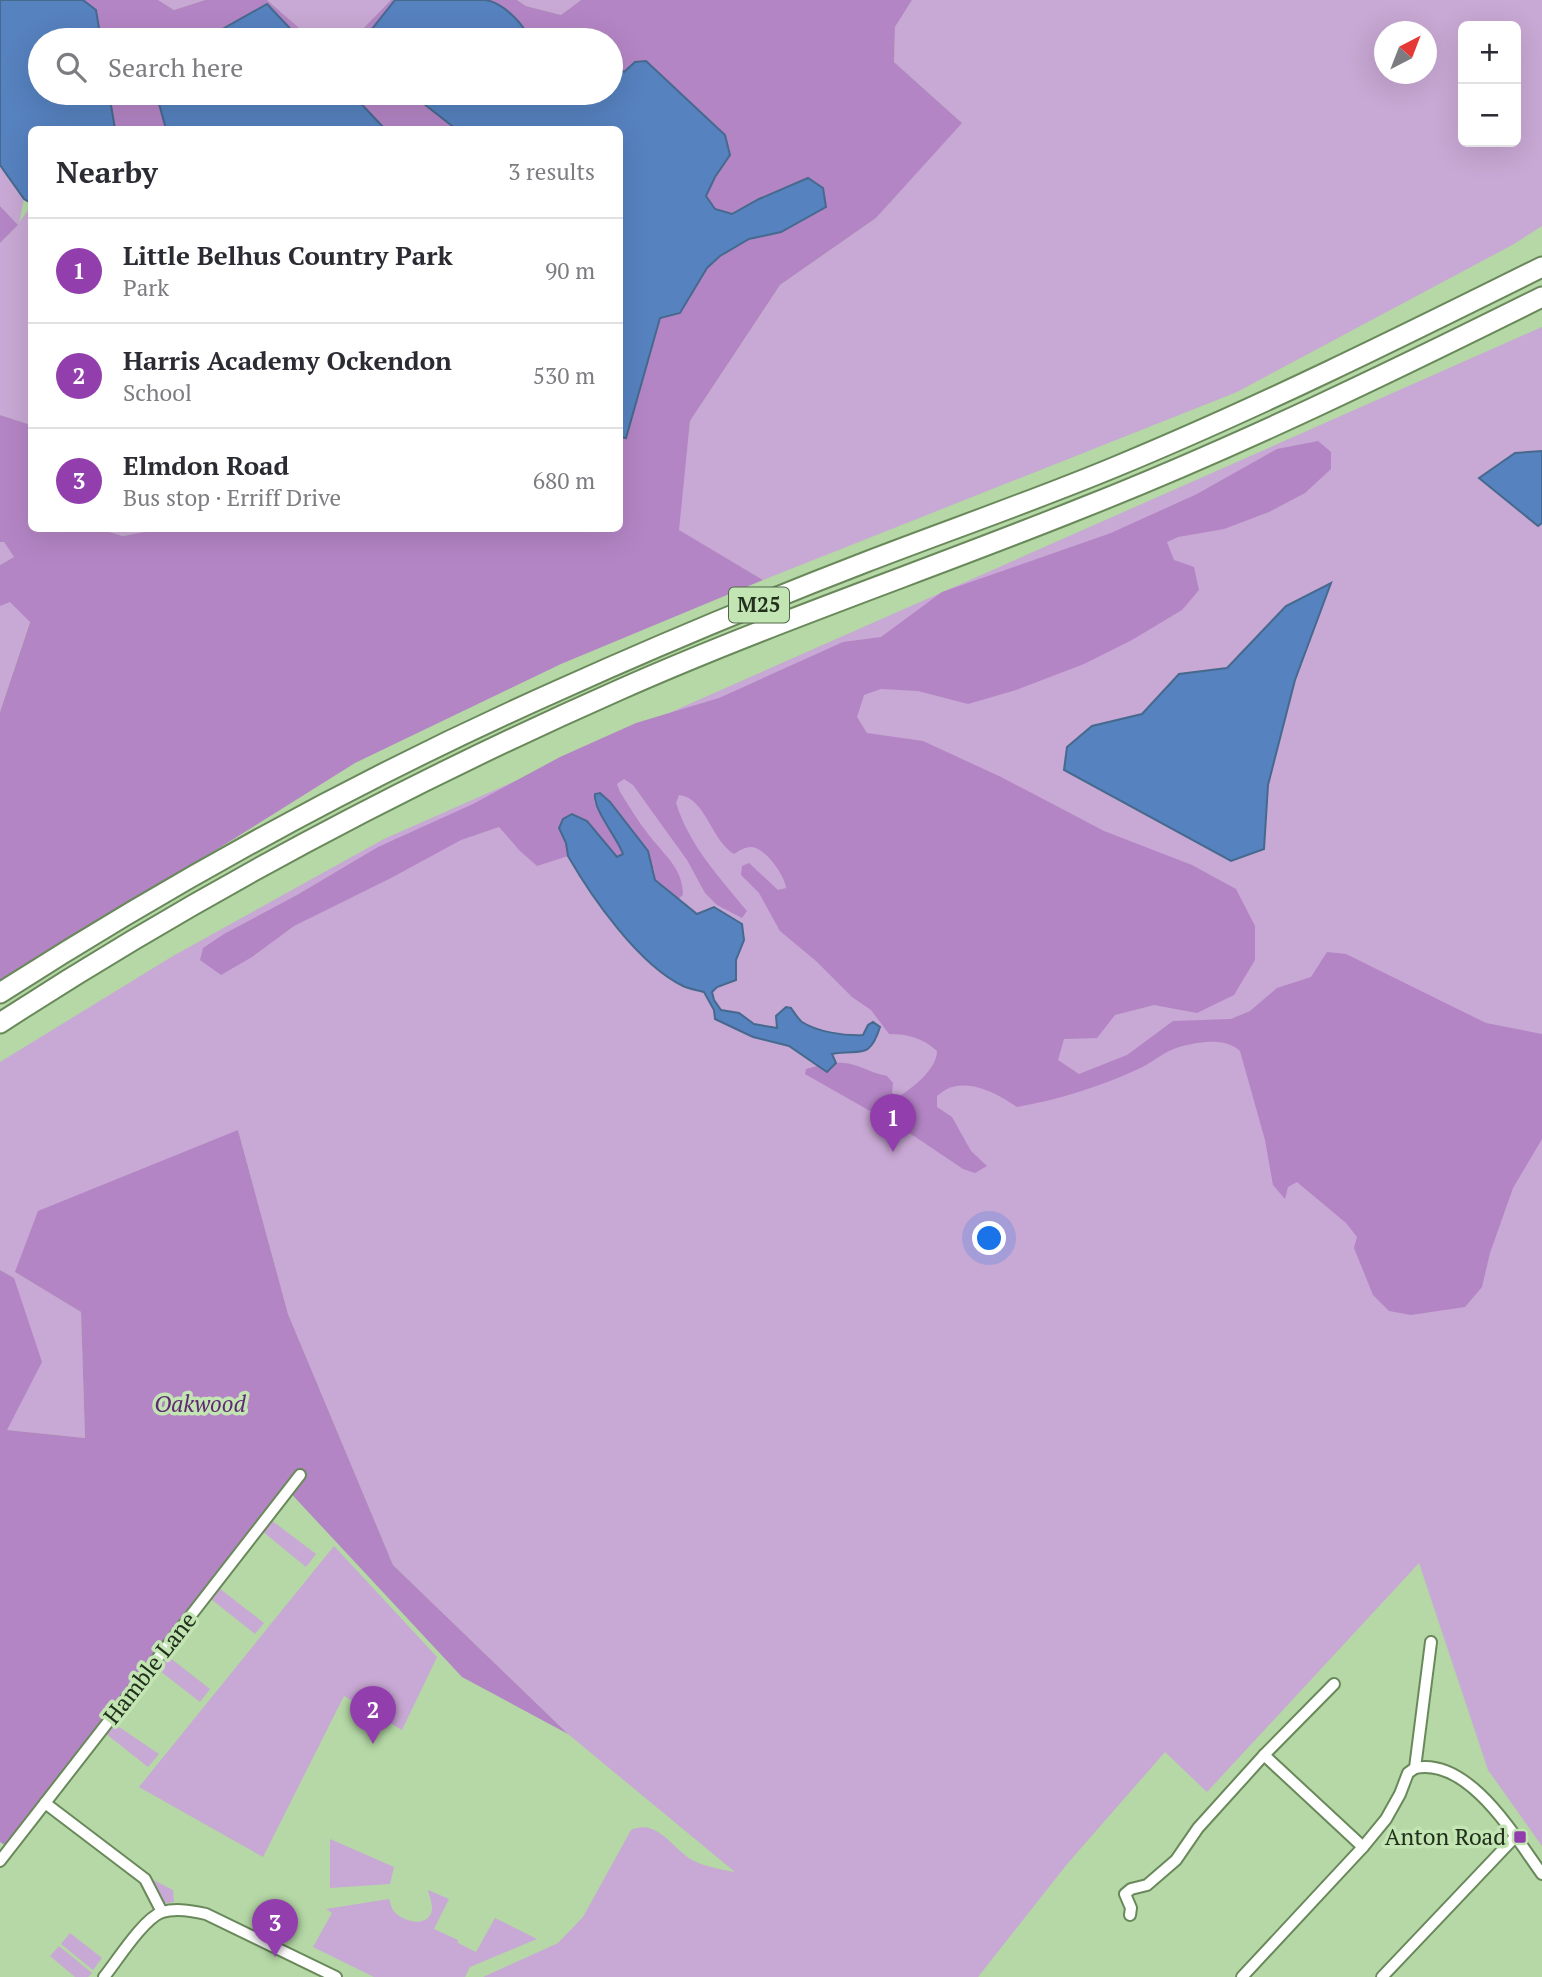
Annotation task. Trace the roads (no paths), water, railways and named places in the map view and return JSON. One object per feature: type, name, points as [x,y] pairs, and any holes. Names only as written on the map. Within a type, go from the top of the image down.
[{"type":"highway","name":"M25","points":[[0,993],[155,898],[259,839],[366,782],[485,724],[743,611],[1127,462],[1345,363],[1542,267]]},
{"type":"highway","name":"M25","points":[[0,1023],[125,945],[264,864],[501,744],[621,689],[749,636],[1143,483],[1320,404],[1542,298]]},
{"type":"street","name":"Hamble Lane","points":[[0,1861],[300,1475]]},
{"type":"street","points":[[1415,1768],[1431,1642]]},
{"type":"street","points":[[1130,1915],[1131,1908],[1125,1894],[1131,1889],[1147,1885],[1177,1860],[1198,1828],[1264,1755],[1334,1684]]},
{"type":"street","points":[[1264,1755],[1363,1847]]},
{"type":"street","points":[[1242,1977],[1363,1847],[1386,1819],[1408,1773],[1415,1768],[1425,1766],[1451,1774],[1481,1794],[1542,1874]]},
{"type":"street","points":[[45,1803],[145,1879],[162,1912]]},
{"type":"street","points":[[1382,1977],[1515,1837]]},
{"type":"street","points":[[104,1977],[150,1920],[162,1912],[186,1910],[206,1914],[337,1977]]},
{"type":"water","points":[[0,0],[83,0],[96,10],[99,28],[28,28],[28,105],[111,105],[114,126],[28,126],[28,201],[0,165]]},
{"type":"water","points":[[395,0],[485,0],[512,15],[524,28],[373,28]]},
{"type":"water","points":[[267,4],[290,28],[224,28]]},
{"type":"water","points":[[646,61],[725,135],[730,155],[706,196],[715,209],[732,214],[808,178],[823,188],[826,207],[781,232],[749,239],[720,256],[707,268],[680,313],[660,318],[626,438],[623,438],[623,126],[452,126],[425,105],[623,105],[623,71],[635,62]]},
{"type":"water","points":[[159,105],[362,105],[382,126],[165,126]]},
{"type":"water","points":[[1542,451],[1542,523],[1538,526],[1479,478],[1515,453]]},
{"type":"water","points":[[1331,583],[1295,680],[1268,785],[1264,849],[1231,861],[1064,770],[1067,747],[1092,726],[1142,714],[1179,674],[1227,668],[1286,606]]},
{"type":"water","points":[[600,793],[648,851],[655,880],[697,914],[714,907],[742,924],[744,940],[736,960],[736,980],[717,987],[712,992],[721,1010],[739,1013],[754,1024],[777,1028],[776,1016],[786,1007],[791,1008],[801,1021],[808,1025],[823,1031],[848,1035],[863,1035],[868,1025],[873,1022],[880,1027],[872,1045],[862,1051],[832,1054],[836,1063],[827,1072],[789,1046],[753,1037],[715,1019],[714,1010],[704,992],[683,986],[650,963],[618,929],[590,891],[568,856],[559,828],[563,819],[572,814],[587,821],[617,857],[623,854],[601,816],[595,800],[595,794]]},
{"type":"place","name":"Little Belhus Country Park","points":[[893,1152]]},
{"type":"place","name":"Harris Academy Ockendon","points":[[373,1744]]},
{"type":"place","name":"Anton Road","points":[[1520,1837]]},
{"type":"place","name":"Elmdon Road","points":[[275,1957]]},
{"type":"park label","name":"Oakwood","points":[[200,1404]]}]
